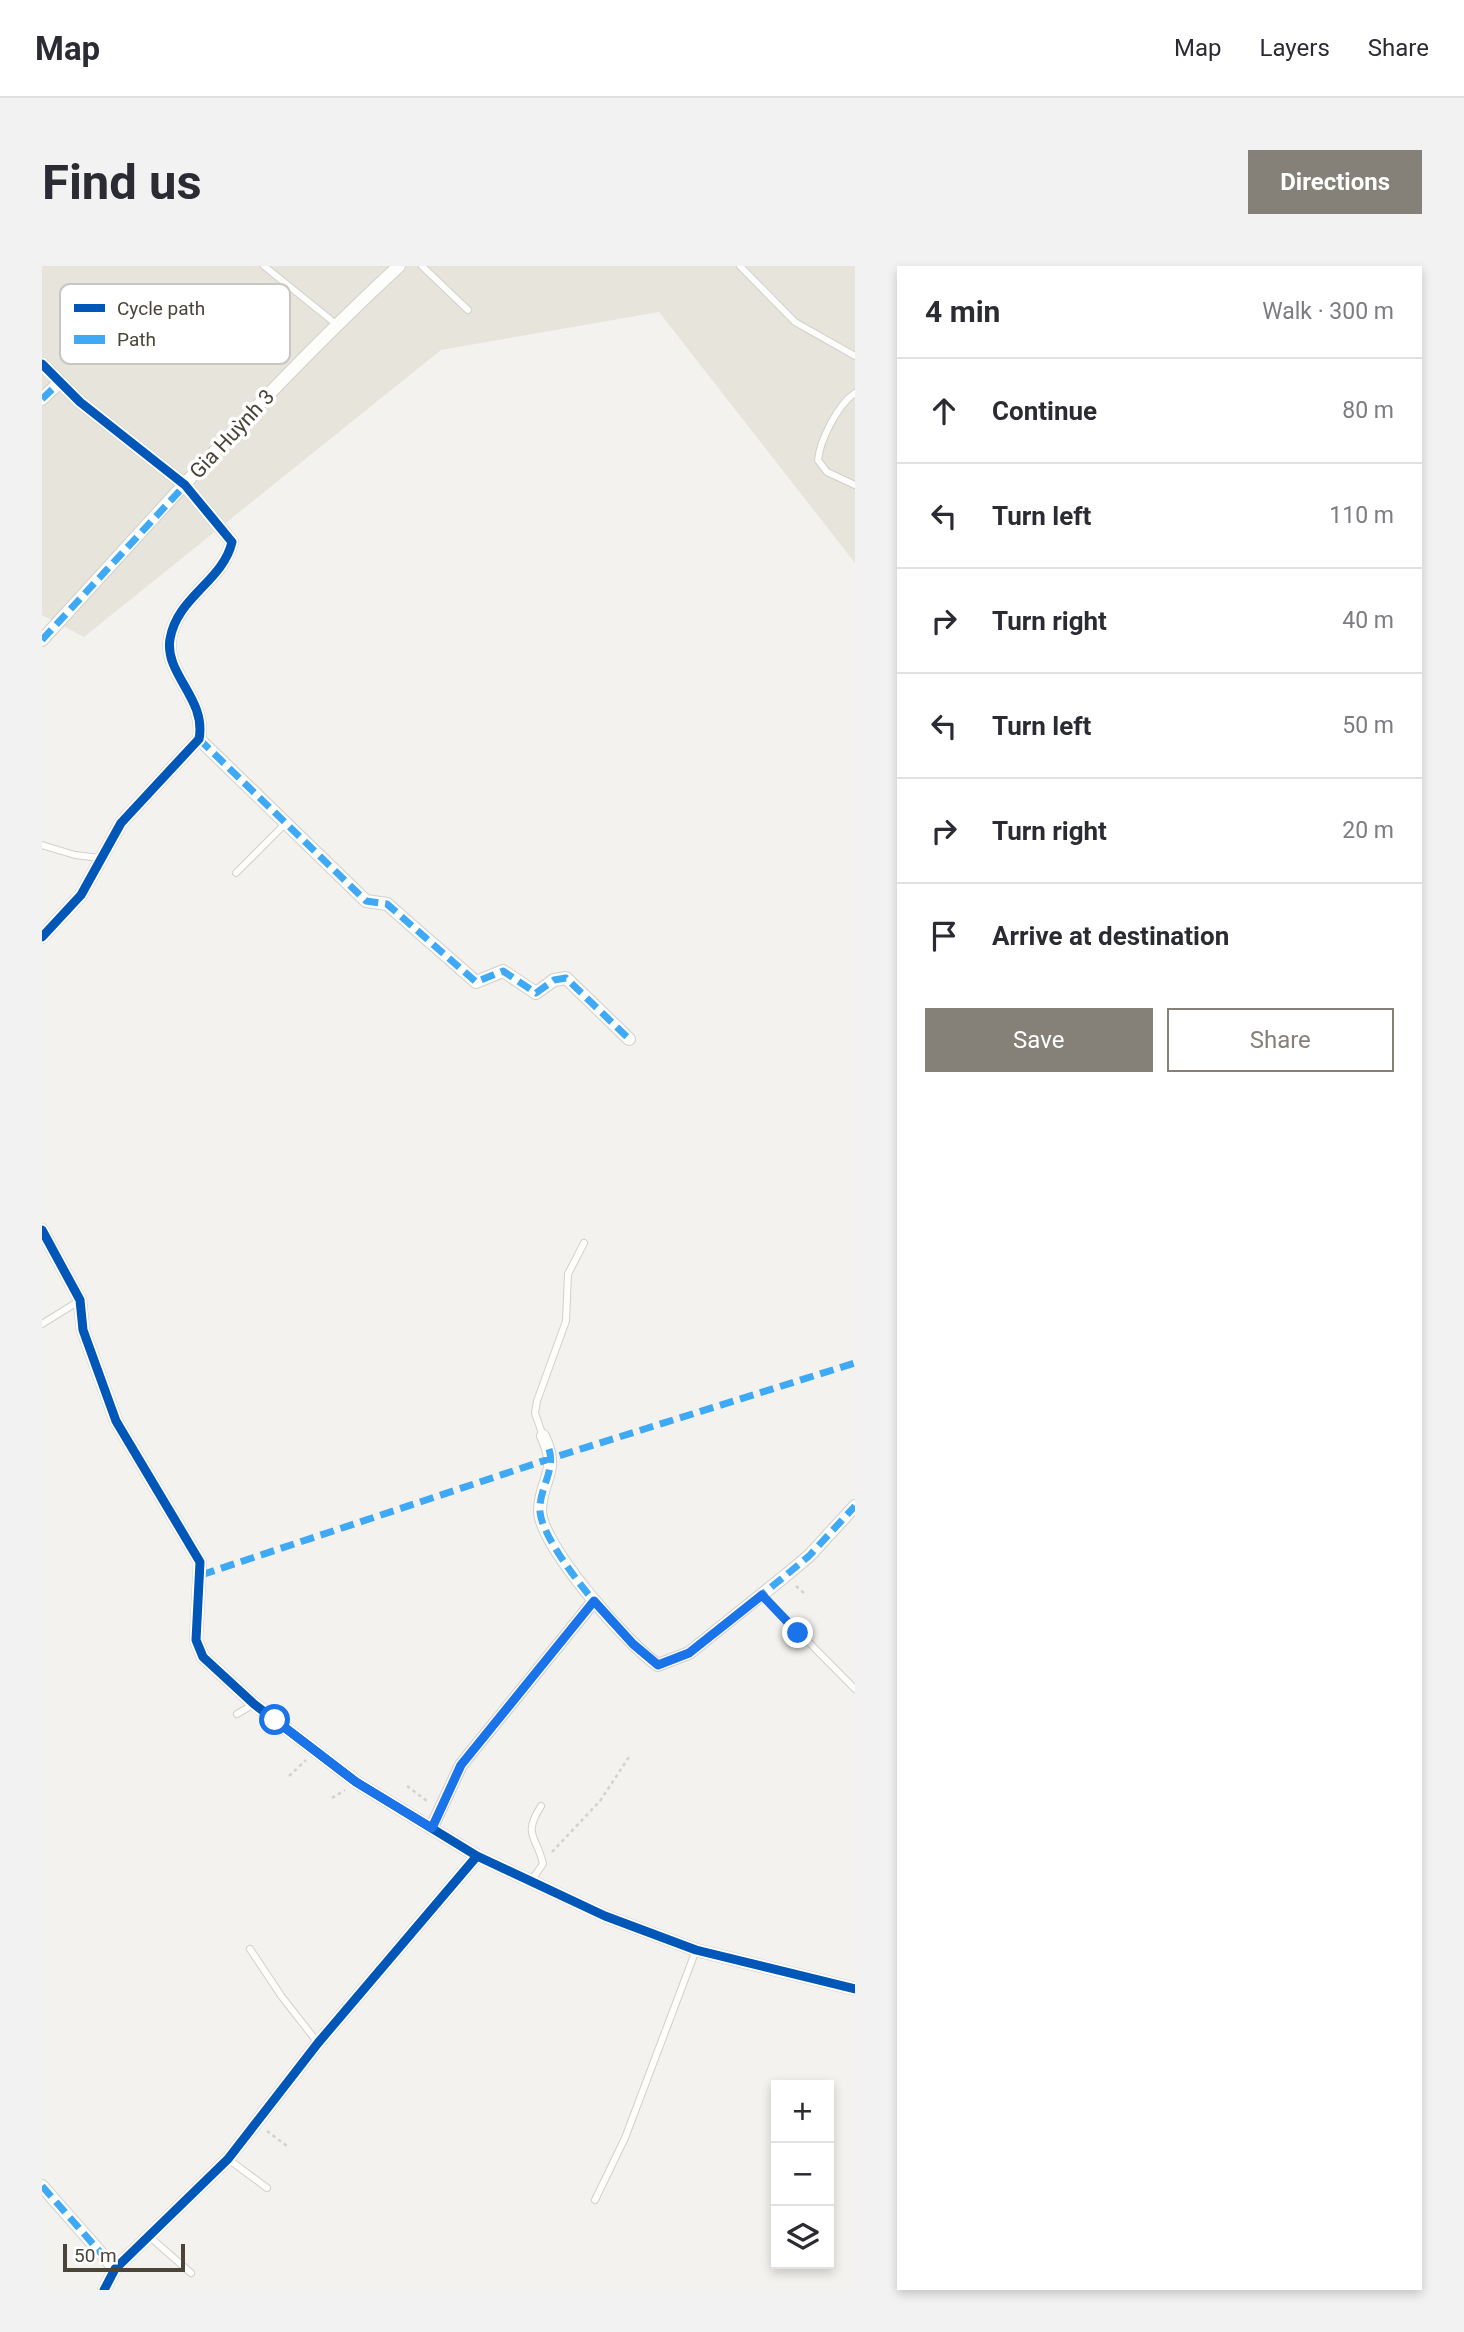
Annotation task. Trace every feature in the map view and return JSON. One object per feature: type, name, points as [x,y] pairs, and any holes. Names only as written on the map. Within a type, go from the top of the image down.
[{"type":"street","name":"Gia Huỳnh 3","points":[[42,640],[336,324],[399,266]]},
{"type":"street","points":[[42,364],[80,402],[185,485],[232,542],[229,556],[189,600],[176,621],[169,642],[173,664],[198,709],[202,724],[199,739],[121,823],[81,895],[42,937]]},
{"type":"street","points":[[42,399],[60,382]]},
{"type":"street","points":[[199,739],[366,901],[387,904],[476,982],[503,971],[536,993],[554,979],[566,978],[629,1039]]},
{"type":"street","points":[[42,1230],[80,1300],[83,1330],[116,1421],[200,1562],[198,1649],[254,1704],[356,1782],[477,1856],[605,1916],[696,1950],[855,1989]]},
{"type":"street","points":[[543,1436],[552,1463],[540,1508],[541,1521],[547,1536],[594,1601],[633,1644],[658,1665],[689,1653],[762,1595],[809,1556],[855,1506]]},
{"type":"street","points":[[432,1828],[461,1765],[490,1725],[594,1601]]},
{"type":"street","points":[[104,2290],[115,2269],[151,2238],[228,2160],[318,2043],[477,1856]]},
{"type":"street","points":[[42,2186],[115,2269]]},
{"type":"lane","points":[[264,266],[286,284]]},
{"type":"lane","points":[[422,266],[468,310]]},
{"type":"lane","points":[[740,266],[795,321],[855,356]]},
{"type":"lane","points":[[290,287],[336,324]]},
{"type":"lane","points":[[855,393],[844,403],[819,451],[818,460],[827,472],[855,485]]},
{"type":"lane","points":[[236,873],[286,824]]},
{"type":"lane","points":[[42,845],[75,855],[100,858]]},
{"type":"lane","points":[[543,1436],[535,1413],[537,1401],[566,1321],[568,1274],[584,1243]]},
{"type":"lane","points":[[42,1324],[80,1300]]},
{"type":"lane","points":[[762,1595],[855,1689]]},
{"type":"lane","points":[[237,1714],[254,1704]]},
{"type":"lane","points":[[531,1881],[542,1864],[530,1830],[541,1807]]},
{"type":"lane","points":[[250,1948],[318,2043]]},
{"type":"lane","points":[[595,2200],[625,2138],[696,1950]]},
{"type":"lane","points":[[228,2160],[267,2188]]},
{"type":"lane","points":[[151,2238],[191,2273]]},
{"type":"path","points":[[290,352],[300,362]]},
{"type":"path","points":[[289,1776],[316,1751]]},
{"type":"path","points":[[542,1864],[600,1801],[629,1757]]},
{"type":"path","points":[[407,1786],[440,1810]]},
{"type":"path","points":[[256,2122],[287,2146]]},
{"type":"shaded area","points":[[42,266],[855,266],[855,563],[659,312],[441,350],[84,637],[42,615]]},
{"type":"marked path","points":[[42,399],[60,382]]},
{"type":"marked path","points":[[42,640],[185,485]]},
{"type":"marked path","points":[[199,739],[366,901],[387,904],[476,982],[503,971],[536,993],[554,980],[566,978],[629,1039]]},
{"type":"marked path","points":[[201,1575],[552,1458],[855,1363]]},
{"type":"marked path","points":[[549,1449],[549,1473],[540,1512],[555,1548],[570,1571],[608,1617],[658,1665],[689,1653],[785,1576],[809,1556],[855,1506]]},
{"type":"marked path","points":[[432,1827],[461,1765],[594,1601]]},
{"type":"marked path","points":[[42,2186],[115,2269]]},
{"type":"cycle path","points":[[42,364],[80,402],[185,485],[232,542],[219,568],[181,612],[170,639],[173,664],[197,711],[199,739],[121,823],[81,895],[42,937]]},
{"type":"cycle path","points":[[42,1230],[80,1300],[83,1330],[116,1421],[200,1562],[196,1640],[203,1657],[254,1704],[356,1782],[477,1856],[605,1916],[696,1950],[855,1989]]},
{"type":"cycle path","points":[[104,2290],[115,2269],[228,2159],[318,2043],[477,1856]]},
{"type":"route","points":[[275,1720],[356,1782],[432,1828],[461,1765],[490,1725],[594,1601],[633,1644],[658,1665],[689,1653],[762,1595],[798,1633]]}]
